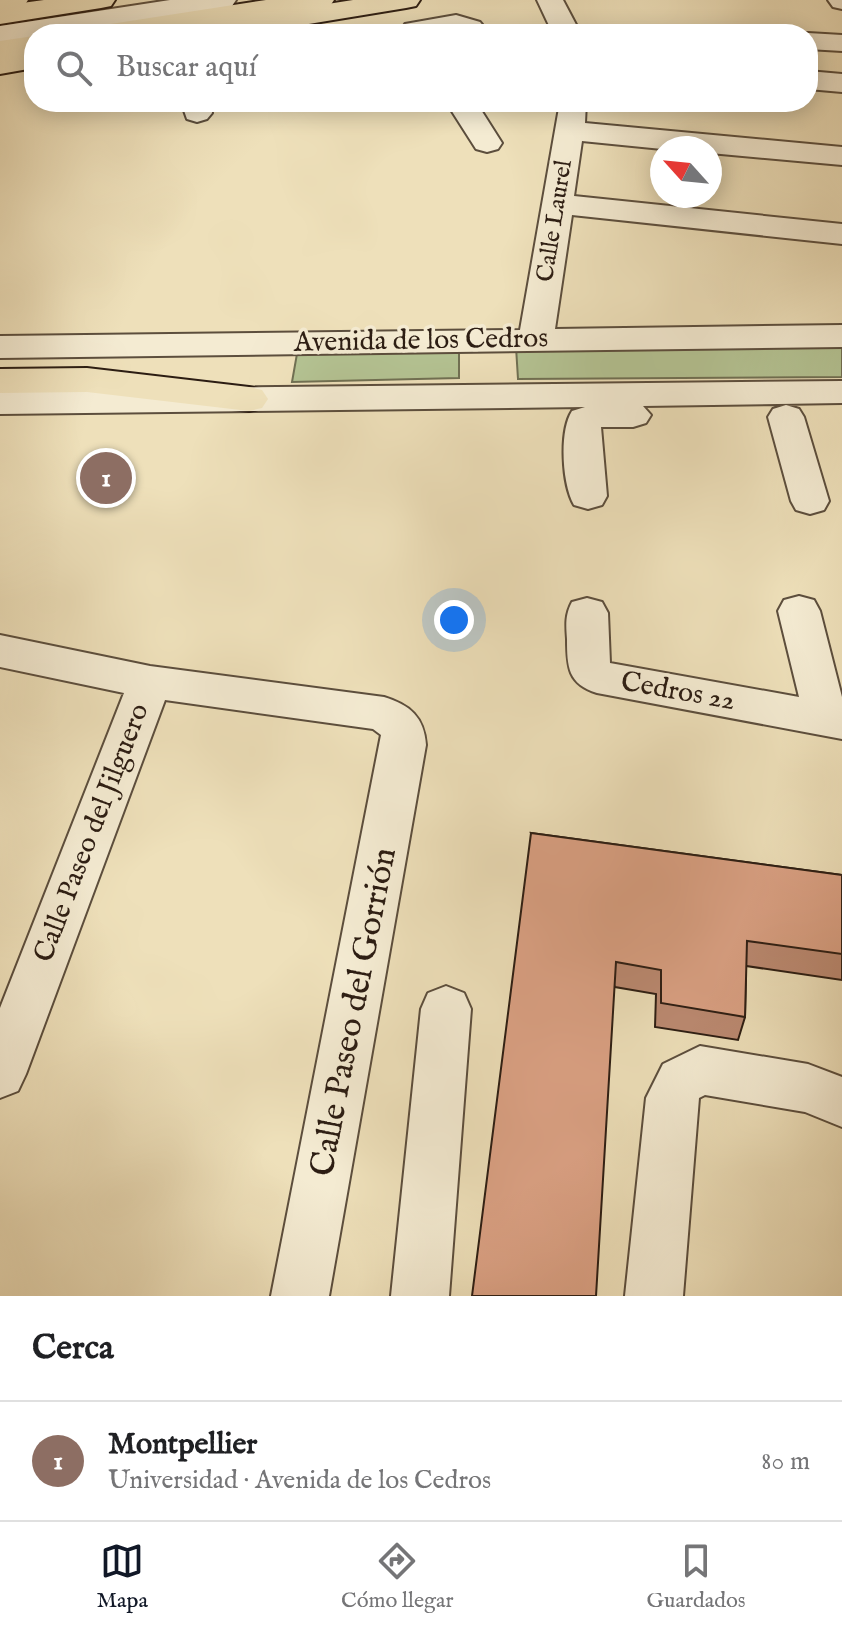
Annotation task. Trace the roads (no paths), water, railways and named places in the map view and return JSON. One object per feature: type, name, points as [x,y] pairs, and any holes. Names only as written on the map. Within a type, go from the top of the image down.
[{"type":"main road","points":[[0,2],[14,0]]},
{"type":"main road","points":[[0,15],[101,0]]},
{"type":"main road","points":[[165,24],[320,0]]},
{"type":"main road","points":[[256,24],[400,1]]},
{"type":"main road","points":[[0,381],[87,380],[249,399]]},
{"type":"street","points":[[0,27],[176,0]]},
{"type":"street","points":[[66,24],[223,0]]},
{"type":"street","points":[[550,0],[562,24]]},
{"type":"street","points":[[400,1],[412,24]]},
{"type":"street","points":[[0,34],[24,30]]},
{"type":"street","points":[[818,42],[842,43]]},
{"type":"street","points":[[818,81],[842,83]]},
{"type":"street","points":[[475,112],[487,143]]},
{"type":"street","points":[[572,116],[842,156]]},
{"type":"street","name":"Calle Laurel","points":[[536,340],[572,116]]},
{"type":"street","points":[[558,204],[842,234]]},
{"type":"street","name":"Avenida de los Cedros","points":[[0,347],[842,336]]},
{"type":"street","points":[[483,341],[485,396]]},
{"type":"street","name":"Avenida de los Cedros","points":[[0,402],[842,392]]},
{"type":"street","points":[[588,496],[581,425],[590,416],[842,417]]},
{"type":"street","points":[[786,417],[810,501]]},
{"type":"street","name":"Cedros 22","points":[[587,613],[588,668],[597,677],[834,720],[799,611]]},
{"type":"street","points":[[0,651],[150,682]]},
{"type":"street","name":"Calle Paseo del Gorrión","points":[[150,682],[384,714],[403,728],[404,745],[300,1296]]},
{"type":"street","name":"Calle Paseo del Jilguero","points":[[0,1074],[150,682]]},
{"type":"street","points":[[420,1296],[446,1009]]},
{"type":"street","points":[[654,1296],[672,1098],[681,1081],[700,1070],[808,1088],[842,1102]]},
{"type":"place","name":"Montpellier","points":[[106,478]]}]
